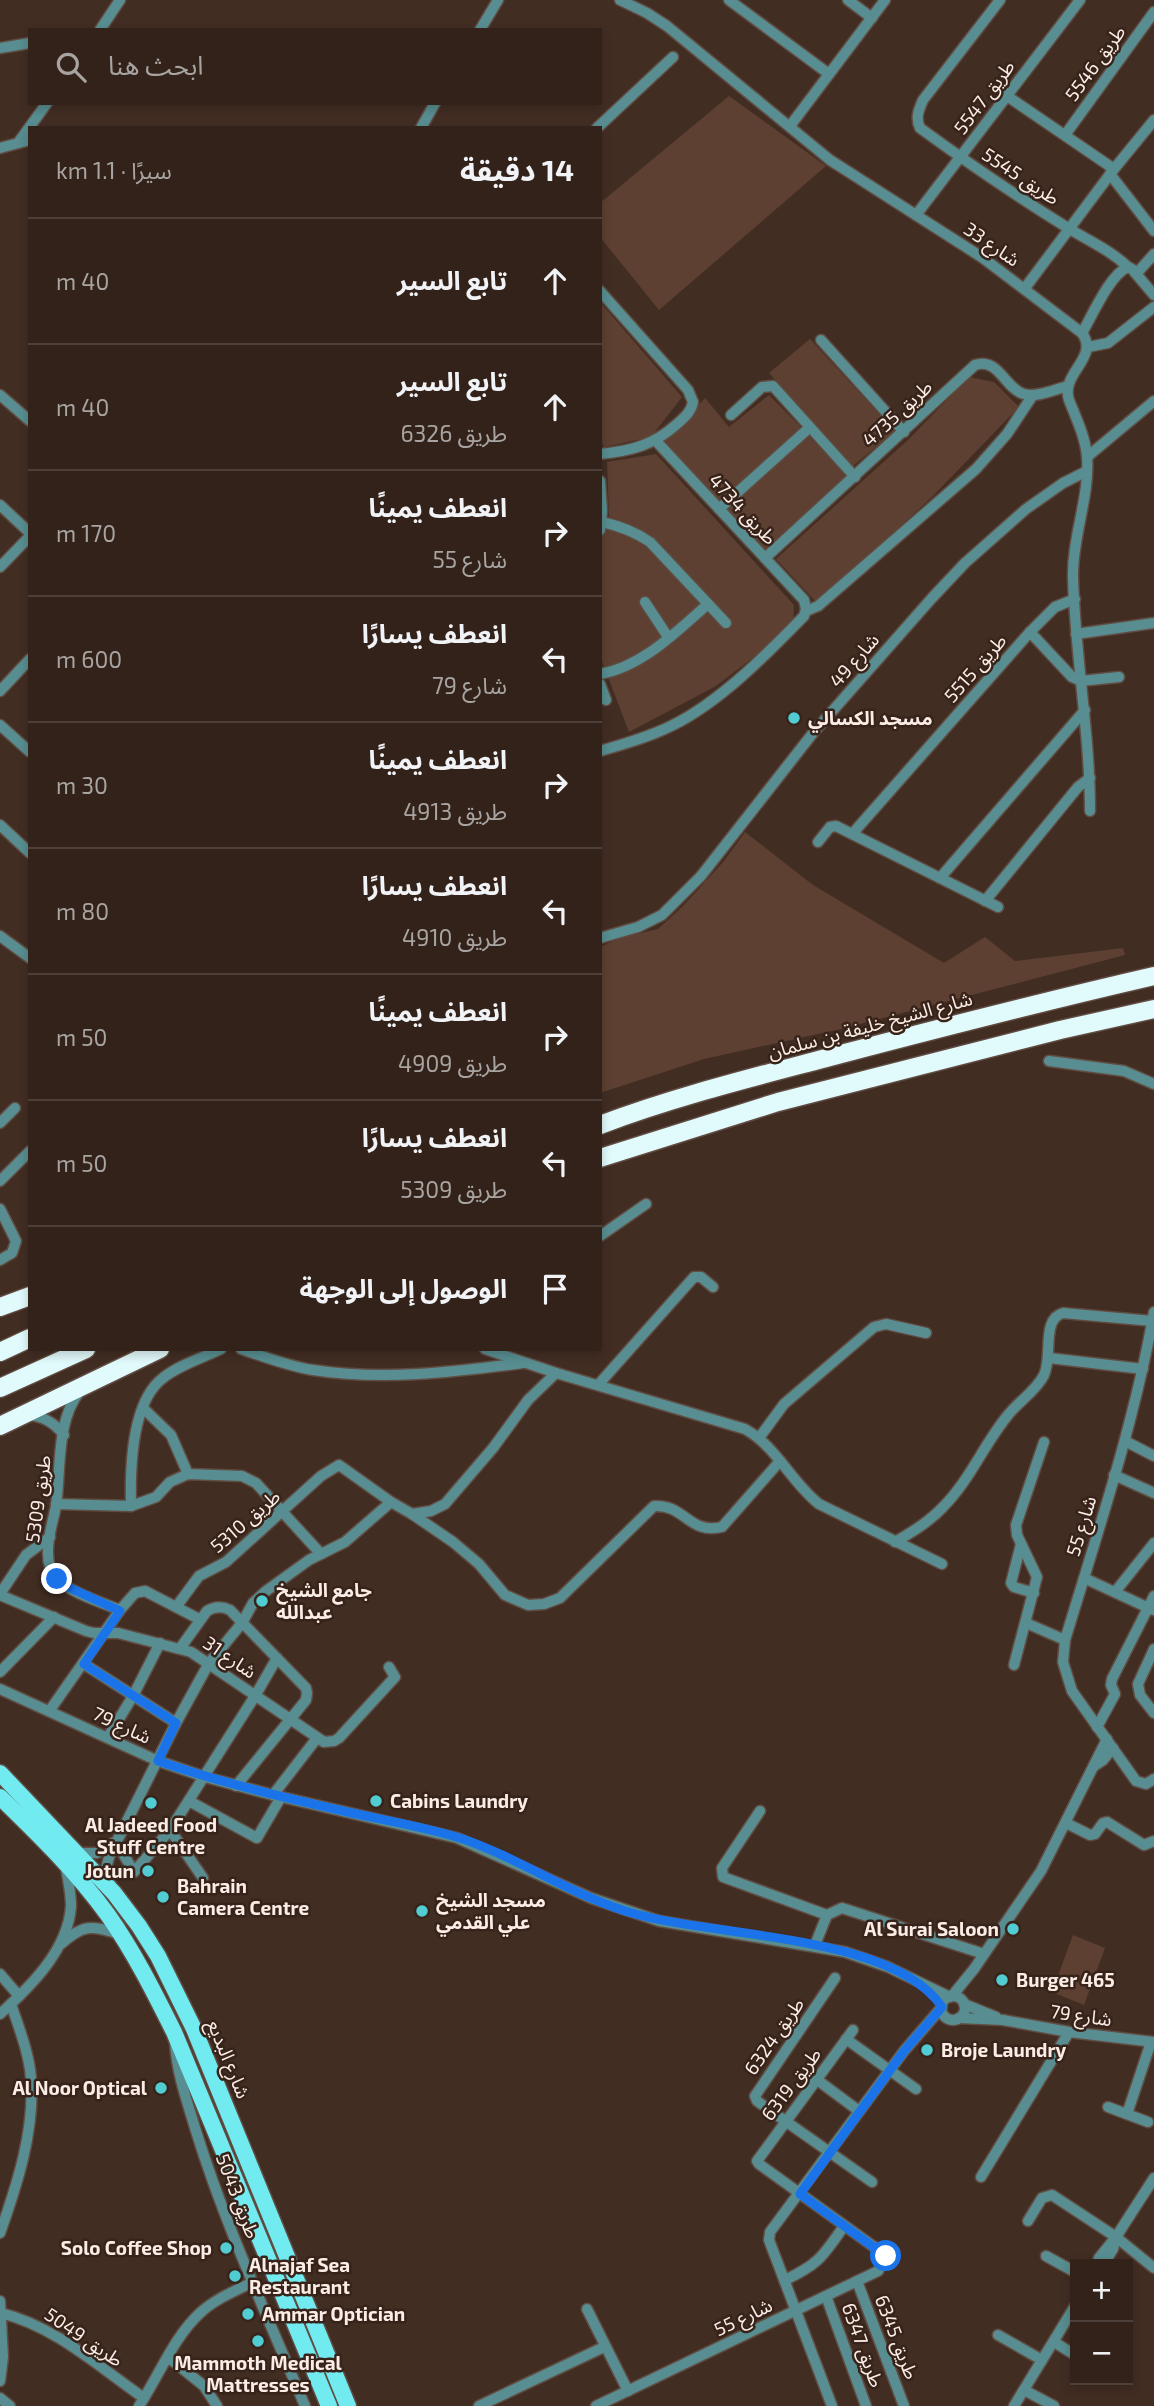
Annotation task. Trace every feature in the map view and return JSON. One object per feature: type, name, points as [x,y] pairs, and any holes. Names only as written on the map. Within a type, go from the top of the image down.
[{"type":"highway","name":"شارع الشيخ خليفة بن سلمان","points":[[602,1124],[813,1062],[1052,999],[1154,976]]},
{"type":"highway","points":[[602,1157],[778,1102],[1060,1030],[1154,1009]]},
{"type":"highway","points":[[602,1114],[633,1113]]},
{"type":"highway","points":[[602,1166],[709,1124]]},
{"type":"highway","points":[[0,1307],[28,1297]]},
{"type":"highway","points":[[0,1352],[28,1339]]},
{"type":"highway","points":[[0,1388],[82,1351]]},
{"type":"highway","points":[[0,1426],[156,1351]]},
{"type":"main road","name":"شارع البديع","points":[[0,1773],[71,1858],[121,1934],[154,1991],[174,2032],[329,2406]]},
{"type":"main road","name":"شارع البديع","points":[[0,1797],[114,1893],[158,1956],[194,2029],[348,2406]]},
{"type":"street","points":[[101,28],[120,0]]},
{"type":"street","points":[[481,28],[498,0]]},
{"type":"street","name":"شارع 33","points":[[620,0],[667,26],[841,168],[1025,288],[1082,333],[1088,347]]},
{"type":"street","points":[[729,0],[829,74]]},
{"type":"street","points":[[848,0],[872,18]]},
{"type":"street","points":[[790,126],[885,0]]},
{"type":"street","name":"طريق 5545","points":[[1000,0],[923,100],[917,118],[920,128],[1069,229],[1110,252],[1137,273],[1154,295]]},
{"type":"street","name":"طريق 5547","points":[[916,215],[1007,96],[1074,2]]},
{"type":"street","name":"طريق 5546","points":[[1065,135],[1154,12]]},
{"type":"street","points":[[0,48],[28,43]]},
{"type":"street","points":[[599,126],[673,57]]},
{"type":"street","points":[[1007,96],[1112,171],[1154,231]]},
{"type":"street","points":[[30,126],[46,105]]},
{"type":"street","points":[[422,126],[434,105]]},
{"type":"street","name":"طريق 5545","points":[[1025,288],[1112,171],[1154,120]]},
{"type":"street","points":[[18,143],[28,129]]},
{"type":"street","points":[[0,148],[28,140]]},
{"type":"street","points":[[1137,273],[1154,254]]},
{"type":"street","points":[[1082,333],[1114,277],[1128,267]]},
{"type":"street","points":[[602,293],[691,395],[693,402],[688,414],[656,441],[634,450],[602,454]]},
{"type":"street","points":[[1090,811],[1090,778],[1076,638],[1073,564],[1085,497],[1087,457],[1068,398],[1068,386],[1087,354],[1088,347],[1108,343],[1154,307]]},
{"type":"street","points":[[821,340],[904,432]]},
{"type":"street","name":"طريق 4735","points":[[765,558],[904,432],[971,367],[980,363],[994,367],[1021,393],[1033,395]]},
{"type":"street","points":[[731,415],[767,385],[773,386],[855,477]]},
{"type":"street","points":[[602,750],[673,725],[700,708],[754,666],[806,611],[818,606],[976,469],[1007,434],[1033,395],[1068,386]]},
{"type":"street","points":[[0,395],[28,419]]},
{"type":"street","points":[[1087,457],[1154,401]]},
{"type":"street","points":[[719,509],[809,428]]},
{"type":"street","name":"طريق 4734","points":[[656,441],[804,600],[806,611]]},
{"type":"street","name":"شارع 49","points":[[602,937],[638,927],[662,915],[701,876],[813,733],[965,563],[1026,509],[1063,483],[1087,471]]},
{"type":"street","points":[[0,505],[28,532]]},
{"type":"street","points":[[602,526],[619,525],[650,542],[726,623]]},
{"type":"street","points":[[0,567],[28,536]]},
{"type":"street","name":"طريق 5515","points":[[853,833],[1030,632],[1055,607],[1075,599]]},
{"type":"street","points":[[645,602],[668,637]]},
{"type":"street","points":[[602,673],[627,666],[708,604]]},
{"type":"street","points":[[1076,638],[1154,623]]},
{"type":"street","points":[[1030,632],[1065,672],[1081,681],[1119,677]]},
{"type":"street","points":[[0,691],[28,661]]},
{"type":"street","points":[[0,672],[9,681]]},
{"type":"street","points":[[602,689],[606,700]]},
{"type":"street","points":[[940,878],[1085,710]]},
{"type":"street","points":[[0,725],[28,750]]},
{"type":"street","points":[[985,901],[1078,787],[1090,778]]},
{"type":"street","points":[[0,825],[28,851]]},
{"type":"street","points":[[818,842],[827,829],[833,826],[853,833],[998,907]]},
{"type":"street","points":[[0,936],[28,954]]},
{"type":"street","points":[[1049,1061],[1124,1071],[1154,1084]]},
{"type":"street","points":[[0,1123],[15,1108]]},
{"type":"street","points":[[0,1181],[28,1154]]},
{"type":"street","points":[[602,1235],[646,1204]]},
{"type":"street","points":[[0,1209],[16,1241],[12,1253],[0,1260]]},
{"type":"street","points":[[598,1385],[694,1277],[701,1277],[713,1287]]},
{"type":"street","points":[[895,1542],[932,1518],[951,1498],[1003,1420],[1040,1381],[1049,1358],[1050,1324],[1059,1314],[1153,1317]]},
{"type":"street","name":"شارع 55","points":[[1153,1317],[1125,1441],[1065,1640],[1063,1662],[1067,1682],[1136,1781],[1146,1784],[1154,1779]]},
{"type":"street","points":[[759,1438],[784,1404],[874,1327],[886,1325],[926,1333]]},
{"type":"street","points":[[131,1506],[134,1447],[143,1408],[154,1386],[163,1377],[217,1351]]},
{"type":"street","points":[[248,1351],[313,1370],[383,1376],[436,1374],[526,1363]]},
{"type":"street","points":[[491,1351],[556,1373],[737,1425],[759,1438],[806,1493],[819,1504],[942,1564]]},
{"type":"street","points":[[1049,1358],[1143,1368]]},
{"type":"street","points":[[412,1514],[431,1511],[445,1504],[493,1448],[528,1400],[556,1373]]},
{"type":"street","name":"طريق 5309","points":[[84,1386],[71,1403],[67,1414],[47,1553],[57,1579],[66,1586],[120,1611]]},
{"type":"street","points":[[143,1408],[172,1435],[188,1474]]},
{"type":"street","name":"طريق 5309","points":[[19,1416],[45,1419],[64,1435]]},
{"type":"street","points":[[1125,1441],[1154,1455]]},
{"type":"street","points":[[1014,1665],[1037,1573],[1017,1535],[1018,1515],[1044,1442]]},
{"type":"street","points":[[114,1893],[106,1870],[107,1861],[209,1663],[242,1623],[253,1603],[265,1591],[300,1566],[345,1542],[391,1502],[453,1542],[479,1564],[505,1595],[520,1603],[536,1605],[560,1598],[654,1506],[668,1505],[698,1526],[710,1530],[722,1527],[780,1461]]},
{"type":"street","name":"طريق 5310","points":[[176,1607],[199,1576],[226,1562],[331,1468],[341,1465],[391,1502]]},
{"type":"street","points":[[56,1504],[131,1506],[156,1497],[170,1482],[188,1474],[242,1476],[249,1479],[321,1554]]},
{"type":"street","points":[[1114,1475],[1153,1491]]},
{"type":"street","points":[[0,1595],[26,1555],[50,1537]]},
{"type":"street","points":[[1115,1592],[1154,1543]]},
{"type":"street","points":[[1021,1544],[1011,1583],[1014,1587],[1034,1593]]},
{"type":"street","points":[[1084,1578],[1151,1609]]},
{"type":"street","points":[[50,1710],[135,1593],[142,1591],[200,1619]]},
{"type":"street","name":"شارع 31","points":[[0,1595],[86,1630],[118,1633],[181,1647],[209,1663],[317,1738]]},
{"type":"street","points":[[1097,1727],[1114,1696],[1111,1679],[1151,1609],[1154,1596]]},
{"type":"street","points":[[181,1647],[207,1611],[218,1607],[230,1610],[302,1684],[307,1693],[306,1699],[236,1786]]},
{"type":"street","points":[[0,1672],[54,1617]]},
{"type":"street","points":[[1026,1623],[1065,1640]]},
{"type":"street","points":[[108,1737],[160,1643]]},
{"type":"street","points":[[1154,1649],[1138,1684],[1140,1695],[1154,1713]]},
{"type":"street","points":[[116,1842],[134,1872],[170,1830],[190,1801],[277,1658]]},
{"type":"street","points":[[84,1664],[176,1723]]},
{"type":"street","points":[[190,1801],[257,1838],[277,1796],[317,1738],[329,1743],[339,1738],[395,1677],[389,1667]]},
{"type":"street","name":"شارع 79","points":[[0,1689],[158,1761],[205,1777],[457,1838],[591,1898],[659,1921],[815,1945],[874,1961],[951,1997]]},
{"type":"street","points":[[974,1969],[964,2003],[965,2012],[954,2019],[942,2012],[946,1999],[951,1997],[974,1969],[1041,1871],[1094,1766],[1103,1760],[1110,1744]]},
{"type":"street","points":[[760,1811],[722,1868],[723,1877],[827,1915]]},
{"type":"street","points":[[1066,1824],[1090,1835],[1107,1822],[1144,1845],[1154,1841]]},
{"type":"street","points":[[170,1830],[204,1878]]},
{"type":"street","points":[[0,2014],[43,1970],[58,1947],[71,1909],[71,1858],[97,1853],[116,1842]]},
{"type":"street","points":[[815,1945],[827,1915],[836,1909],[847,1909],[985,1954]]},
{"type":"street","points":[[58,1947],[78,1930],[86,1927],[121,1934]]},
{"type":"street","points":[[0,1974],[15,2000],[31,2077],[31,2104],[23,2154],[0,2233]]},
{"type":"street","name":"طريق 6324","points":[[835,1979],[755,2094],[757,2101],[873,2182]]},
{"type":"street","name":"شارع 79","points":[[916,1980],[942,2007]]},
{"type":"street","points":[[951,1997],[957,1997],[964,2003]]},
{"type":"street","name":"شارع 79","points":[[964,2003],[1003,2020]]},
{"type":"street","name":"شارع 55","points":[[596,2406],[797,2310],[769,2235],[890,2070],[942,2007]]},
{"type":"street","name":"شارع 55","points":[[918,2036],[954,2019]]},
{"type":"street","name":"شارع 79","points":[[954,2019],[1003,2020],[1069,2032],[1153,2042]]},
{"type":"street","name":"طريق 5043","points":[[174,2032],[176,2066],[212,2180],[305,2406]]},
{"type":"street","points":[[981,2177],[1069,2032]]},
{"type":"street","name":"طريق 6319","points":[[800,2194],[757,2161],[785,2121],[850,2034],[890,2070]]},
{"type":"street","points":[[1127,2114],[1153,2042]]},
{"type":"street","points":[[890,2070],[916,2089]]},
{"type":"street","points":[[816,2079],[859,2111]]},
{"type":"street","points":[[1108,2107],[1148,2122]]},
{"type":"street","points":[[1099,2259],[1154,2178]]},
{"type":"street","points":[[800,2194],[886,2256],[876,2273],[797,2310],[832,2406]]},
{"type":"street","points":[[1028,2221],[1042,2199],[1046,2195],[1052,2195],[1116,2237],[1154,2268]]},
{"type":"street","points":[[785,2280],[819,2260],[844,2226]]},
{"type":"street","points":[[1107,2259],[1116,2237]]},
{"type":"street","points":[[1046,2256],[1070,2269]]},
{"type":"street","name":"طريق 6345","points":[[858,2281],[904,2406]]},
{"type":"street","name":"طريق 5049","points":[[1,2313],[23,2319],[46,2330],[141,2402],[178,2340],[201,2312],[226,2295],[253,2282]]},
{"type":"street","name":"طريق 6347","points":[[826,2296],[866,2406]]},
{"type":"street","points":[[0,2301],[3,2357],[0,2381]]},
{"type":"street","points":[[587,2309],[628,2391]]},
{"type":"street","points":[[1014,2406],[1070,2315]]},
{"type":"street","points":[[998,2335],[1042,2361]]},
{"type":"street","points":[[1054,2342],[1070,2352]]},
{"type":"street","points":[[480,2406],[604,2347]]},
{"type":"street","points":[[168,2357],[205,2386],[217,2406]]},
{"type":"street","points":[[1024,2390],[1054,2406]]},
{"type":"street","points":[[0,2398],[10,2406]]},
{"type":"shaded area","points":[[729,96],[826,166],[659,310],[602,239],[602,201]]},
{"type":"shaded area","points":[[602,304],[682,397],[651,437],[604,447]]},
{"type":"shaded area","points":[[810,339],[895,431],[853,466],[769,373]]},
{"type":"shaded area","points":[[969,377],[994,382],[1019,407],[932,497],[817,603],[776,559],[909,439]]},
{"type":"shaded area","points":[[769,395],[801,427],[716,506],[665,442],[705,398],[729,427]]},
{"type":"shaded area","points":[[809,436],[848,476],[765,551],[726,510]]},
{"type":"shaded area","points":[[656,454],[794,605],[793,627],[716,686],[629,732],[602,661],[602,538],[609,515],[607,462]]},
{"type":"shaded area","points":[[745,832],[813,885],[944,963],[985,937],[1015,961],[1123,948],[1125,955],[841,1029],[704,1059],[602,1092],[602,946],[620,938],[658,929],[724,861]]},
{"type":"shaded area","points":[[1073,1935],[1105,1948],[1084,2005],[1052,1992]]},
{"type":"place","name":"مسجد الكسالي","points":[[794,718]]},
{"type":"place","name":"جامع الشيخ عبدالله","points":[[262,1601]]},
{"type":"place","name":"Cabins Laundry","points":[[376,1801]]},
{"type":"place","name":"Al Jadeed Food Stuff Centre","points":[[151,1803]]},
{"type":"place","name":"Jotun","points":[[148,1871]]},
{"type":"place","name":"Bahrain Camera Centre","points":[[163,1897]]},
{"type":"place","name":"مسجد الشيخ علي القدمي","points":[[422,1911]]},
{"type":"place","name":"Al Surai Saloon","points":[[1013,1929]]},
{"type":"place","name":"Burger 465","points":[[1002,1980]]},
{"type":"place","name":"Broje Laundry","points":[[927,2050]]},
{"type":"place","name":"Al Noor Optical","points":[[161,2088]]},
{"type":"place","name":"Solo Coffee Shop","points":[[226,2248]]},
{"type":"place","name":"Alnajaf Sea Restaurant","points":[[235,2276]]},
{"type":"place","name":"Ammar Optician","points":[[248,2314]]},
{"type":"place","name":"Mammoth Medical Mattresses","points":[[258,2341]]},
{"type":"route","points":[[57,1579],[66,1586],[120,1611],[84,1664],[176,1723],[158,1761],[236,1786],[470,1842],[624,1911],[659,1921],[830,1948],[874,1961],[916,1980],[942,2007],[904,2051],[800,2194],[886,2256]]}]
